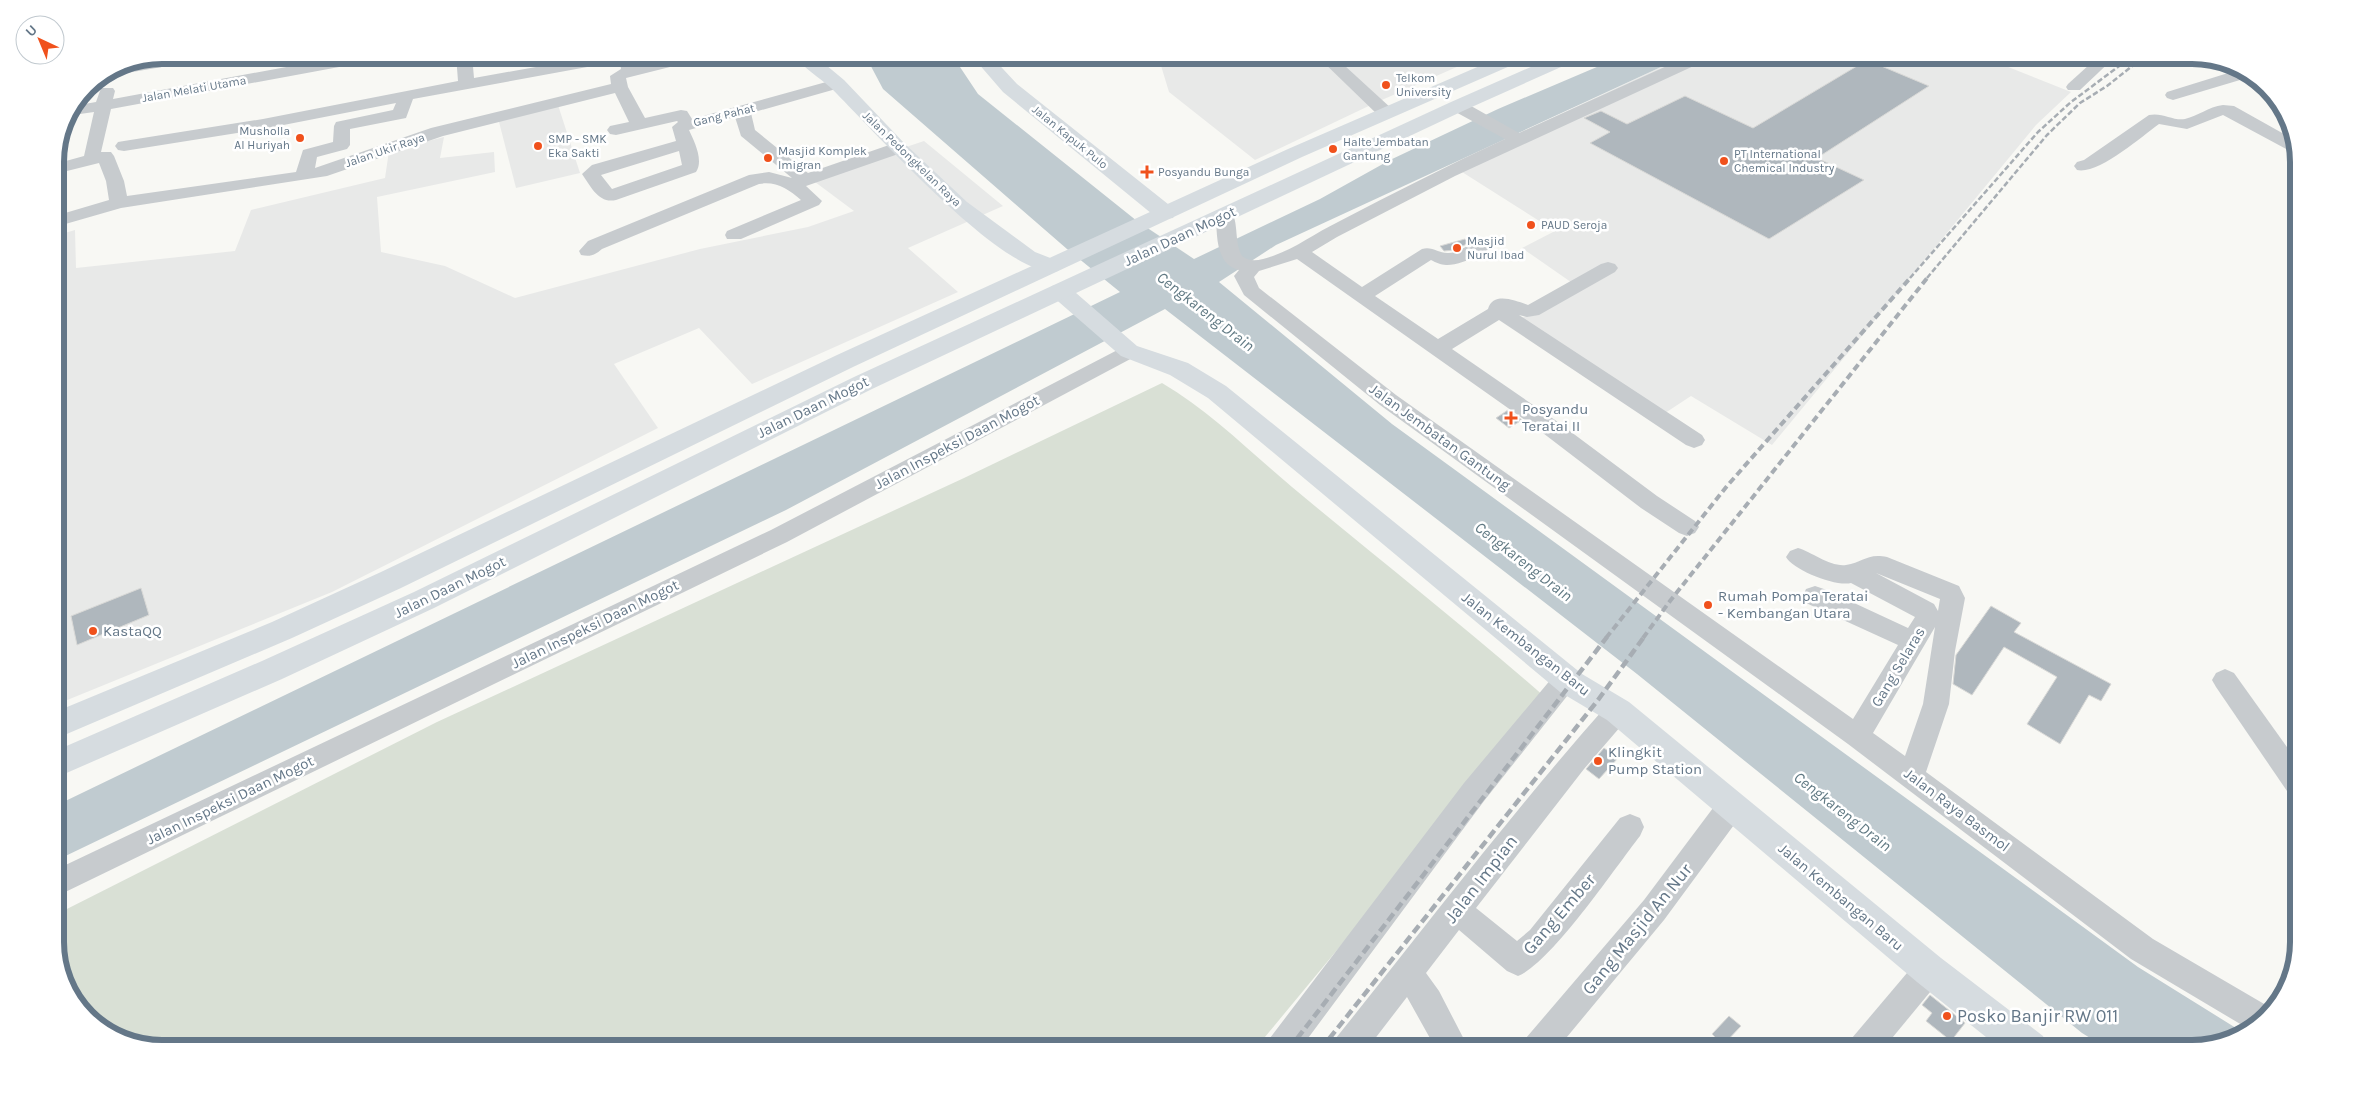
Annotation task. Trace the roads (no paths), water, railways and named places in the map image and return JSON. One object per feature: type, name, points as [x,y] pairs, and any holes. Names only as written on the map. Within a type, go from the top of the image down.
[{"type":"main road","name":"Jalan Pedongkelan Raya","points":[[814,64],[837,84],[898,148],[960,206],[1041,266]]},
{"type":"main road","name":"Jalan Kapuk Pulo","points":[[988,64],[1010,88],[1164,214]]},
{"type":"main road","name":"Jalan Daan Mogot","points":[[64,722],[198,667],[355,597],[1041,266],[1145,223],[1386,113],[1499,64]]},
{"type":"main road","name":"Jalan Daan Mogot","points":[[64,761],[272,670],[415,604],[863,383],[1070,293],[1225,215],[1465,110],[1555,64]]},
{"type":"main road","name":"Jalan Kembangan Baru","points":[[1070,293],[1124,347],[1179,369],[1217,392],[1566,679],[1618,711],[1732,805],[1832,895],[2018,1040]]},
{"type":"street","name":"Jalan Melati Utama","points":[[78,110],[328,64]]},
{"type":"street","points":[[465,64],[466,84]]},
{"type":"street","points":[[124,146],[263,124],[406,95],[579,64]]},
{"type":"street","points":[[628,64],[629,71]]},
{"type":"street","points":[[640,124],[620,87],[618,76],[629,71],[660,64]]},
{"type":"street","points":[[1334,64],[1386,113]]},
{"type":"street","points":[[1225,215],[1228,249],[1236,261],[1249,266],[1299,252],[1330,233],[1516,138],[1682,64]]},
{"type":"street","points":[[2074,87],[2099,64]]},
{"type":"street","points":[[2173,95],[2238,75]]},
{"type":"street","points":[[95,158],[92,155],[110,78]]},
{"type":"street","name":"Gang Pahat","points":[[616,130],[681,115],[688,125],[837,84]]},
{"type":"street","name":"Jalan Ukir Raya","points":[[64,219],[120,203],[304,176],[326,171],[437,132],[620,87]]},
{"type":"street","points":[[304,176],[309,154],[341,145],[342,126],[400,114],[406,95]]},
{"type":"street","points":[[2083,166],[2090,164],[2155,119],[2186,124],[2222,109],[2228,110],[2288,144]]},
{"type":"street","points":[[1465,110],[1516,138]]},
{"type":"street","points":[[734,235],[813,200],[799,182],[748,132],[742,111]]},
{"type":"street","points":[[685,144],[598,169],[592,174],[608,196],[690,168],[692,165],[680,127],[688,125]]},
{"type":"street","points":[[588,251],[595,245],[755,179],[770,176],[799,182],[898,148]]},
{"type":"street","points":[[64,167],[105,156],[115,181],[120,203]]},
{"type":"street","points":[[1361,296],[1429,253],[1447,260],[1471,252],[1486,243]]},
{"type":"street","points":[[1299,252],[1547,426],[1649,502],[1687,527]]},
{"type":"street","name":"Jalan Jembatan Gantung","points":[[1249,266],[1244,276],[1246,281],[1251,291],[1270,308],[1396,405],[1658,593]]},
{"type":"street","points":[[1499,312],[1498,307],[1506,304],[1527,312],[1532,311],[1608,268]]},
{"type":"street","points":[[1436,349],[1499,312]]},
{"type":"street","points":[[1499,312],[1694,440]]},
{"type":"street","name":"Jalan Inspeksi Daan Mogot","points":[[64,880],[778,536],[1124,347]]},
{"type":"street","points":[[1798,557],[1827,571],[1846,575],[1875,564],[1887,566],[1950,593],[1953,598],[1942,651],[1936,704],[1911,777]]},
{"type":"street","name":"Gang Selaras","points":[[1857,736],[1927,614],[1860,576]]},
{"type":"street","name":"Jalan Raya Basmol","points":[[1658,593],[1857,736],[2142,948],[2257,1016]]},
{"type":"street","points":[[1815,596],[1913,641]]},
{"type":"street","points":[[1287,1040],[1474,792],[1566,679]]},
{"type":"street","points":[[2225,680],[2290,773]]},
{"type":"street","name":"Jalan Impian","points":[[1354,1040],[1574,761],[1618,711]]},
{"type":"street","name":"Gang Masjid An Nur","points":[[1545,1040],[1654,910],[1732,805]]},
{"type":"street","name":"Gang Ember","points":[[1456,910],[1518,961],[1530,948],[1541,940],[1630,827]]},
{"type":"street","points":[[1871,1040],[1929,970]]},
{"type":"street","points":[[1407,971],[1428,1002],[1448,1040]]},
{"type":"water","name":"Cengkareng Drain","points":[[870,64],[958,64],[978,94],[1137,221],[1194,259],[1320,199],[1390,160],[1498,109],[1604,64],[1668,64],[1276,245],[1219,282],[1392,424],[2138,967],[2238,1029],[2212,1038],[2193,1040],[2093,1040],[2082,1033],[1637,674],[1165,309],[786,510],[64,857],[64,802],[1120,292],[1067,249],[883,89]]},
{"type":"railway","points":[[1910,278],[2038,132],[2071,102],[2122,64]]},
{"type":"railway","points":[[1927,278],[2047,135],[2080,103],[2107,86],[2135,64]]},
{"type":"railway","points":[[1606,638],[1727,486],[1911,277]]},
{"type":"railway","points":[[1643,638],[1670,601],[1928,277]]},
{"type":"railway","points":[[1296,1040],[1607,637]]},
{"type":"railway","points":[[1328,1040],[1598,700],[1644,637]]},
{"type":"place","name":"Telkom University","points":[[1386,85]]},
{"type":"place","name":"Musholla Al Huriyah","points":[[300,138]]},
{"type":"place","name":"SMP - SMK Eka Sakti","points":[[538,146]]},
{"type":"place","name":"Halte Jembatan Gantung","points":[[1333,149]]},
{"type":"place","name":"Masjid Komplek Imigran","points":[[768,158]]},
{"type":"place","name":"PT International Chemical Industry","points":[[1724,161]]},
{"type":"place","name":"Posyandu Bunga","points":[[1147,172]]},
{"type":"place","name":"PAUD Seroja","points":[[1531,225]]},
{"type":"place","name":"Masjid Nurul Ibad","points":[[1457,248]]},
{"type":"place","name":"Posyandu Teratai II","points":[[1511,418]]},
{"type":"place","name":"Rumah Pompa Teratai - Kembangan Utara","points":[[1708,605]]},
{"type":"place","name":"KastaQQ","points":[[93,631]]},
{"type":"place","name":"Klingkit Pump Station","points":[[1598,761]]},
{"type":"place","name":"Posko Banjir RW 011","points":[[1947,1016]]}]
